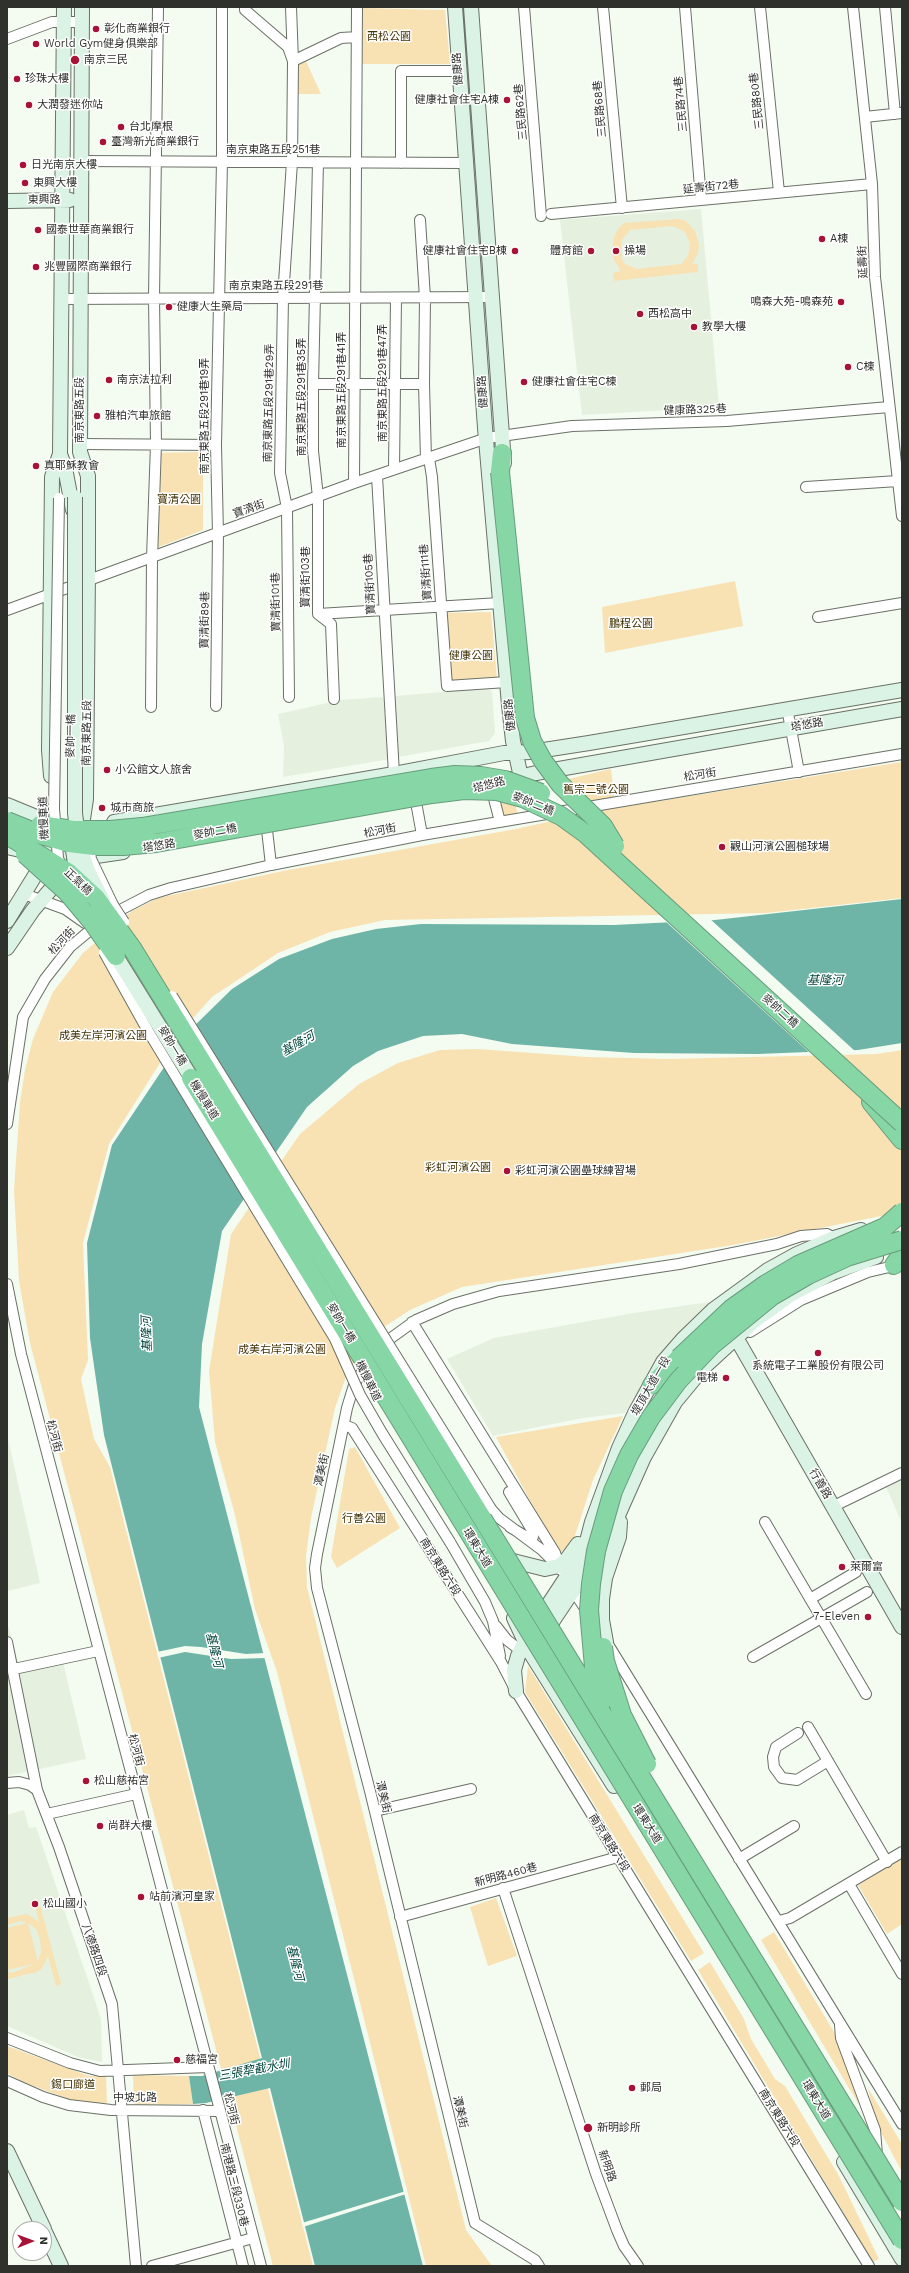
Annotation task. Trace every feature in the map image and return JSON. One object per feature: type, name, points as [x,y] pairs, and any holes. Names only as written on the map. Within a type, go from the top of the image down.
[{"type":"highway","points":[[501,444],[500,472],[525,718],[532,741],[543,761],[560,784],[603,826],[615,846]]},
{"type":"highway","name":"麥帥二橋","points":[[7,816],[58,828],[110,830],[142,827],[431,778],[481,776],[523,784],[545,794],[576,812],[902,1109]]},
{"type":"highway","points":[[76,859],[110,842],[139,837],[446,785],[473,783],[494,788]]},
{"type":"highway","name":"麥帥二橋","points":[[7,821],[42,835],[69,843],[94,846],[123,846],[163,842],[432,794],[494,788],[544,806],[586,834],[902,1123]]},
{"type":"highway","name":"正氣橋","points":[[7,835],[58,864],[80,882],[105,909],[124,952]]},
{"type":"highway","name":"正氣橋","points":[[7,840],[34,861],[67,892],[93,923],[124,952]]},
{"type":"highway","name":"麥帥一橋","points":[[124,952],[411,1401]]},
{"type":"highway","name":"麥帥一橋","points":[[124,952],[392,1408]]},
{"type":"highway","points":[[860,1085],[871,1102],[902,1140]]},
{"type":"highway","points":[[652,1385],[731,1308],[766,1284],[798,1265],[885,1228],[902,1212]]},
{"type":"highway","points":[[809,2088],[796,2050],[638,1793],[620,1758],[601,1703],[594,1667],[590,1625],[591,1584],[603,1520],[613,1491],[636,1443],[651,1417],[678,1381],[712,1345],[772,1296],[808,1275],[847,1257],[902,1240]]},
{"type":"highway","points":[[753,1958],[742,1920],[648,1765],[622,1715],[605,1662],[602,1635],[601,1598],[604,1563],[613,1526],[625,1489],[642,1450],[660,1418],[686,1385],[714,1354],[749,1323],[780,1300],[815,1280],[853,1263],[900,1257]]},
{"type":"highway","points":[[411,1401],[430,1451]]},
{"type":"highway","name":"環東大道","points":[[411,1401],[902,2202]]},
{"type":"highway","points":[[392,1408],[430,1451],[902,2223]]},
{"type":"highway","name":"環東大道","points":[[392,1408],[902,2240]]},
{"type":"highway","points":[[700,1893],[725,1905]]},
{"type":"highway","points":[[752,1978],[763,2028]]},
{"type":"main road","name":"南京東路五段","points":[[50,823],[52,476],[60,454],[60,298],[64,7]]},
{"type":"main road","name":"南京東路五段","points":[[76,859],[86,799],[88,581],[88,476],[80,448],[82,7]]},
{"type":"main road","name":"健康路","points":[[455,7],[458,71],[486,438],[509,705],[515,752],[525,775]]},
{"type":"main road","name":"健康路","points":[[471,7],[501,444],[506,473],[529,703],[531,752],[525,775]]},
{"type":"main road","name":"東興路","points":[[7,200],[81,199]]},
{"type":"main road","name":"麥帥一橋","points":[[80,448],[76,476],[74,775],[79,845],[88,871],[102,899],[486,1512]]},
{"type":"main road","points":[[60,454],[77,502]]},
{"type":"main road","name":"麥帥一橋","points":[[77,502],[70,825],[71,846],[76,876],[83,898],[490,1568],[525,1648]]},
{"type":"main road","name":"塔悠路","points":[[82,829],[504,753],[531,752],[787,708],[902,690]]},
{"type":"main road","points":[[509,705],[529,703]]},
{"type":"main road","name":"塔悠路","points":[[7,847],[47,856],[76,859],[267,830],[494,788],[525,775],[902,709]]},
{"type":"main road","points":[[7,805],[50,823],[82,829]]},
{"type":"main road","points":[[7,921],[47,856],[50,823]]},
{"type":"main road","points":[[7,830],[47,856]]},
{"type":"main road","points":[[7,948],[42,900],[76,859]]},
{"type":"main road","name":"堤頂大道一段","points":[[570,1585],[585,1549],[592,1522],[619,1448],[635,1413],[652,1385],[663,1362],[683,1339],[718,1306],[768,1270],[797,1254],[834,1238],[887,1222],[902,1220]]},
{"type":"main road","points":[[801,1300],[807,1292],[844,1274],[856,1264],[850,1252],[834,1238]]},
{"type":"main road","name":"堤頂大道一段","points":[[525,1648],[546,1621],[570,1585],[608,1538],[644,1457],[665,1419],[675,1402],[704,1367],[753,1322],[790,1295],[832,1273],[856,1264],[900,1257]]},
{"type":"main road","name":"行善路","points":[[738,1341],[834,1506],[902,1627]]},
{"type":"main road","points":[[606,1642],[602,1620],[602,1600],[605,1578],[619,1537],[621,1508]]},
{"type":"main road","points":[[486,1512],[509,1560],[546,1621],[725,1905],[902,2196]]},
{"type":"main road","points":[[509,1560],[534,1568],[544,1569],[559,1566],[577,1547],[592,1522]]},
{"type":"main road","points":[[516,1691],[514,1670],[525,1648]]},
{"type":"main road","points":[[525,1648],[763,2028],[902,2259]]},
{"type":"main road","points":[[7,2151],[40,2221]]},
{"type":"main road","points":[[52,2246],[61,2266]]},
{"type":"street","points":[[151,707],[152,558],[156,444],[154,298],[158,7]]},
{"type":"street","name":"南京東路五段291巷19弄","points":[[218,534],[216,445],[222,162],[222,7]]},
{"type":"street","points":[[245,7],[245,10],[288,47],[293,61],[341,38],[357,37]]},
{"type":"street","name":"南京東路五段291巷29弄","points":[[287,508],[280,473],[283,298],[292,162],[293,61],[291,7]]},
{"type":"street","name":"南京東路五段291巷41弄","points":[[354,483],[357,7]]},
{"type":"street","name":"三民路62巷","points":[[524,7],[541,216]]},
{"type":"street","name":"三民路68巷","points":[[604,7],[622,208]]},
{"type":"street","name":"三民路74巷","points":[[685,7],[701,199]]},
{"type":"street","name":"三民路80巷","points":[[760,7],[779,192]]},
{"type":"street","name":"延壽街","points":[[853,7],[872,184],[874,262],[890,407],[897,439],[898,481],[902,516]]},
{"type":"street","points":[[865,117],[898,114],[885,7]]},
{"type":"street","points":[[7,39],[52,22],[82,22]]},
{"type":"street","points":[[401,162],[401,71],[458,71]]},
{"type":"street","name":"南京東路五段251巷","points":[[81,161],[465,163]]},
{"type":"street","name":"南京東路五段291巷35弄","points":[[318,162],[313,384],[313,451],[318,497]]},
{"type":"street","name":"延壽街72巷","points":[[552,214],[872,184]]},
{"type":"street","name":"寶清街111巷","points":[[420,220],[424,298],[424,384],[428,458],[432,477],[448,686],[507,682]]},
{"type":"street","name":"南京東路五段291巷","points":[[60,298],[492,297]]},
{"type":"street","name":"南京東路五段291巷47弄","points":[[394,469],[396,298]]},
{"type":"street","points":[[313,384],[424,384]]},
{"type":"street","name":"健康路325巷","points":[[501,444],[572,426],[727,421],[890,407]]},
{"type":"street","name":"寶清街","points":[[7,610],[354,483],[486,438],[501,444]]},
{"type":"street","points":[[80,448],[156,444],[216,445]]},
{"type":"street","name":"寶清街105巷","points":[[377,476],[394,774]]},
{"type":"street","points":[[806,487],[898,481]]},
{"type":"street","name":"寶清街103巷","points":[[318,497],[318,614],[331,624],[334,699]]},
{"type":"street","name":"機慢車道","points":[[58,498],[54,809],[58,858],[69,891],[148,1030],[335,1339],[367,1407],[450,1542],[485,1602],[493,1621],[502,1636],[525,1648]]},
{"type":"street","name":"寶清街101巷","points":[[287,508],[289,697]]},
{"type":"street","name":"寶清街89巷","points":[[216,706],[218,534]]},
{"type":"street","points":[[318,614],[441,608],[500,603]]},
{"type":"street","points":[[818,617],[902,603]]},
{"type":"street","points":[[787,708],[799,772]]},
{"type":"street","name":"松河街","points":[[7,1124],[23,1018],[45,979],[70,947],[90,929],[105,918],[149,896],[170,888],[271,865],[422,835],[612,801],[799,772],[902,754]]},
{"type":"street","points":[[494,788],[500,822]]},
{"type":"street","points":[[416,802],[422,835]]},
{"type":"street","points":[[267,830],[271,865]]},
{"type":"street","points":[[24,894],[65,909],[82,920],[90,929]]},
{"type":"street","name":"潭美街","points":[[539,2266],[535,2260],[475,2222],[375,1811],[317,1588],[315,1568],[344,1424],[354,1385],[366,1363],[381,1345],[410,1323],[453,1304],[499,1291],[679,1264],[777,1244],[800,1244],[834,1238]]},
{"type":"street","name":"堤頂大道一段","points":[[665,1419],[738,1341],[801,1300],[900,1257]]},
{"type":"street","name":"松河街","points":[[7,1284],[21,1354],[261,2266]]},
{"type":"street","points":[[410,1323],[533,1532],[534,1537],[530,1539],[486,1512]]},
{"type":"street","points":[[410,1323],[555,1553],[559,1566],[570,1585],[739,1859],[779,1921],[902,2124]]},
{"type":"street","name":"南京東路六段","points":[[344,1424],[352,1428],[500,1662],[516,1691],[869,2266]]},
{"type":"street","points":[[834,1506],[902,1473]]},
{"type":"street","points":[[765,1522],[866,1694]]},
{"type":"street","points":[[510,1527],[542,1550],[559,1566]]},
{"type":"street","points":[[810,1599],[856,1572]]},
{"type":"street","points":[[753,1657],[867,1592]]},
{"type":"street","name":"機慢車道","points":[[493,1621],[500,1662]]},
{"type":"street","name":"八德路四段","points":[[7,1642],[37,1790],[47,1814],[112,2004],[136,2266]]},
{"type":"street","points":[[11,1667],[98,1651]]},
{"type":"street","points":[[808,1727],[886,1862]]},
{"type":"street","points":[[798,1733],[776,1748],[773,1758],[774,1767],[782,1778],[797,1780],[828,1761]]},
{"type":"street","points":[[7,1783],[19,1782],[30,1784],[37,1790]]},
{"type":"street","points":[[375,1811],[471,1789]]},
{"type":"street","points":[[47,1814],[136,1794]]},
{"type":"street","points":[[739,1859],[794,1826]]},
{"type":"street","points":[[779,1921],[790,1918],[902,1852]]},
{"type":"street","name":"新明路460巷","points":[[400,1917],[618,1857]]},
{"type":"street","points":[[849,1884],[902,1974]]},
{"type":"street","name":"新明路","points":[[504,1888],[593,2164],[614,2223],[624,2246],[638,2266]]},
{"type":"street","points":[[839,2021],[841,2038],[875,2130],[877,2155]]},
{"type":"street","points":[[7,2038],[87,2069],[100,2071],[119,2073],[209,2069]]},
{"type":"street","name":"中坡北路","points":[[7,2081],[43,2098],[69,2105],[203,2110],[218,2107]]},
{"type":"street","name":"南港路三段330巷","points":[[203,2110],[243,2266]]},
{"type":"street","points":[[152,2266],[253,2238]]},
{"type":"shaded area","name":"西松高中","points":[[701,209],[719,407],[582,415],[560,220]]},
{"type":"shaded area","points":[[487,688],[492,692],[495,733],[489,741],[398,757],[394,699],[396,696]]},
{"type":"shaded area","points":[[382,697],[385,700],[390,759],[283,777],[284,746],[278,714],[341,700]]},
{"type":"shaded area","points":[[716,1301],[675,1344],[625,1413],[583,1418],[493,1436],[447,1359],[494,1338],[634,1313]]},
{"type":"shaded area","points":[[7,1434],[40,1583],[7,1591]]},
{"type":"shaded area","points":[[902,1480],[902,1523],[886,1487]]},
{"type":"shaded area","points":[[7,1621],[20,1668],[63,1662],[86,1759],[7,1776]]},
{"type":"shaded area","name":"松山國小","points":[[24,1810],[29,1828],[36,1827],[101,2019],[102,2062],[78,2057],[7,2026],[7,1815]]},
{"type":"green space","name":"西松公園","points":[[362,8],[445,10],[450,64],[360,64]]},
{"type":"green space","points":[[305,59],[321,94],[298,94],[298,64]]},
{"type":"green space","name":"操場","points":[[679,219],[686,221],[695,231],[699,244],[698,253],[692,264],[698,264],[698,272],[614,281],[613,273],[621,271],[614,260],[612,252],[614,237],[618,229],[624,223]],"holes":[[[672,226],[684,231],[690,243],[688,256],[681,264],[637,269],[625,264],[622,259],[622,240],[630,230]]]},
{"type":"green space","name":"寶清公園","points":[[203,452],[203,530],[156,548],[156,453]]},
{"type":"green space","name":"鵬程公園","points":[[735,581],[743,626],[605,653],[602,607]]},
{"type":"green space","name":"健康公園","points":[[491,612],[497,679],[448,684],[443,613]]},
{"type":"green space","name":"成美左岸河濱公園","points":[[902,762],[902,898],[766,913],[385,920],[330,932],[278,953],[212,997],[177,1036],[109,1144],[83,1243],[88,1360],[81,1379],[94,1439],[110,1467],[313,2266],[273,2266],[30,1343],[19,1281],[14,1190],[20,1102],[25,1070],[33,1039],[53,992],[83,953],[132,911],[158,898],[283,871],[516,829],[597,811]]},
{"type":"green space","name":"舊宗二號公園","points":[[611,769],[615,804],[589,808],[564,780]]},
{"type":"green space","points":[[514,797],[518,817],[502,820],[498,800]]},
{"type":"green space","name":"彩虹河濱公園","points":[[478,1049],[587,1057],[668,1059],[877,1054],[902,1050],[902,1212],[733,1245],[462,1287],[410,1310],[384,1327],[364,1348],[348,1371],[335,1408],[311,1518],[306,1556],[307,1587],[466,2230],[492,2266],[426,2266],[277,1672],[255,1609],[235,1515],[215,1442],[209,1371],[231,1234],[300,1134],[359,1084],[398,1063],[440,1050]]},
{"type":"green space","points":[[623,1416],[593,1480],[571,1548],[558,1553],[496,1437]]},
{"type":"green space","name":"行善公園","points":[[355,1447],[400,1528],[337,1568],[331,1557],[349,1449]]},
{"type":"green space","points":[[528,1666],[704,1953],[691,1961],[525,1692]]},
{"type":"green space","points":[[902,1858],[902,1924],[887,1934],[858,1885]]},
{"type":"green space","points":[[496,1898],[517,1956],[488,1966],[470,1907]]},
{"type":"green space","points":[[40,1905],[61,1984],[56,1986],[48,1956],[42,1968],[37,1972],[7,1979],[7,1972],[12,1973],[34,1964],[7,1970],[7,1928],[27,1923],[20,1921],[7,1925],[7,1918],[27,1914],[39,1922],[35,1906]],"holes":[[[28,1923],[36,1929],[40,1939],[41,1952],[38,1962]]]},
{"type":"green space","points":[[774,1932],[837,2037],[859,2105],[761,1940]]},
{"type":"green space","points":[[710,1962],[744,2019],[751,2039],[775,2079],[785,2086],[839,2176],[879,2259],[873,2262],[698,1970]]},
{"type":"green space","name":"錫口廊道","points":[[7,2046],[89,2076],[106,2075],[107,2103],[87,2104],[71,2100],[23,2082],[7,2073]]},
{"type":"green space","points":[[133,2075],[189,2076],[193,2104],[134,2105]]},
{"type":"green space","points":[[868,2088],[902,2144],[902,2172],[876,2123]]},
{"type":"water","name":"基隆河","points":[[902,899],[902,1043],[858,1050],[758,1054],[634,1053],[512,1044],[462,1034],[423,1036],[378,1051],[353,1066],[307,1107],[222,1231],[202,1344],[199,1407],[423,2266],[315,2266],[270,2088],[206,2103],[193,2104],[189,2076],[202,2076],[262,2058],[104,1435],[90,1338],[87,1243],[112,1145],[187,1033],[232,989],[279,959],[332,939],[376,929],[421,924],[614,925],[715,920]]},
{"type":"pier","points":[[709,918],[856,1052],[811,1054],[664,920]]},
{"type":"pier","points":[[185,1646],[246,1654],[265,1653],[267,1658],[231,1659],[185,1652],[158,1658],[157,1652]]},
{"type":"pier","points":[[406,2191],[406,2194],[303,2227],[302,2223]]},
{"type":"place","name":"彰化商業銀行","points":[[96,29]]},
{"type":"place","name":"World Gym健身俱樂部","points":[[36,44]]},
{"type":"place","name":"南京三民","points":[[75,60]]},
{"type":"place","name":"珍珠大樓","points":[[17,79]]},
{"type":"place","name":"健康社會住宅A棟","points":[[507,100]]},
{"type":"place","name":"大潤發迷你站","points":[[29,105]]},
{"type":"place","name":"台北摩根","points":[[121,127]]},
{"type":"place","name":"臺灣新光商業銀行","points":[[103,142]]},
{"type":"place","name":"日光南京大樓","points":[[23,165]]},
{"type":"place","name":"東興大樓","points":[[25,183]]},
{"type":"place","name":"國泰世華商業銀行","points":[[38,230]]},
{"type":"place","name":"A棟","points":[[822,239]]},
{"type":"place","name":"健康社會住宅B棟","points":[[515,251]]},
{"type":"place","name":"體育館","points":[[591,251]]},
{"type":"place","name":"操場","points":[[616,251]]},
{"type":"place","name":"兆豐國際商業銀行","points":[[36,267]]},
{"type":"place","name":"鳴森大苑-鳴森苑","points":[[841,302]]},
{"type":"place","name":"健康人生藥局","points":[[169,307]]},
{"type":"place","name":"西松高中","points":[[640,314]]},
{"type":"place","name":"教學大樓","points":[[694,327]]},
{"type":"place","name":"C棟","points":[[848,367]]},
{"type":"place","name":"南京法拉利","points":[[109,380]]},
{"type":"place","name":"健康社會住宅C棟","points":[[524,382]]},
{"type":"place","name":"雅柏汽車旅館","points":[[97,416]]},
{"type":"place","name":"真耶穌教會","points":[[36,466]]},
{"type":"place","name":"小公館文人旅舍","points":[[107,770]]},
{"type":"place","name":"城市商旅","points":[[102,808]]},
{"type":"place","name":"觀山河濱公園槌球場","points":[[722,847]]},
{"type":"place","name":"彩虹河濱公園壘球練習場","points":[[507,1171]]},
{"type":"place","name":"系統電子工業股份有限公司","points":[[818,1353]]},
{"type":"place","name":"電梯","points":[[726,1378]]},
{"type":"place","name":"萊爾富","points":[[842,1567]]},
{"type":"place","name":"7-Eleven","points":[[868,1617]]},
{"type":"place","name":"松山慈祐宮","points":[[86,1781]]},
{"type":"place","name":"尚群大樓","points":[[100,1826]]},
{"type":"place","name":"站前濱河皇家","points":[[141,1897]]},
{"type":"place","name":"松山國小","points":[[35,1904]]},
{"type":"place","name":"慈福宮","points":[[177,2060]]},
{"type":"place","name":"郵局","points":[[632,2088]]},
{"type":"place","name":"新明診所","points":[[588,2128]]},
{"type":"park label","name":"成美右岸河濱公園","points":[[282,1350]]},
{"type":"water label","name":"三張犂截水圳","points":[[254,2070]]}]
